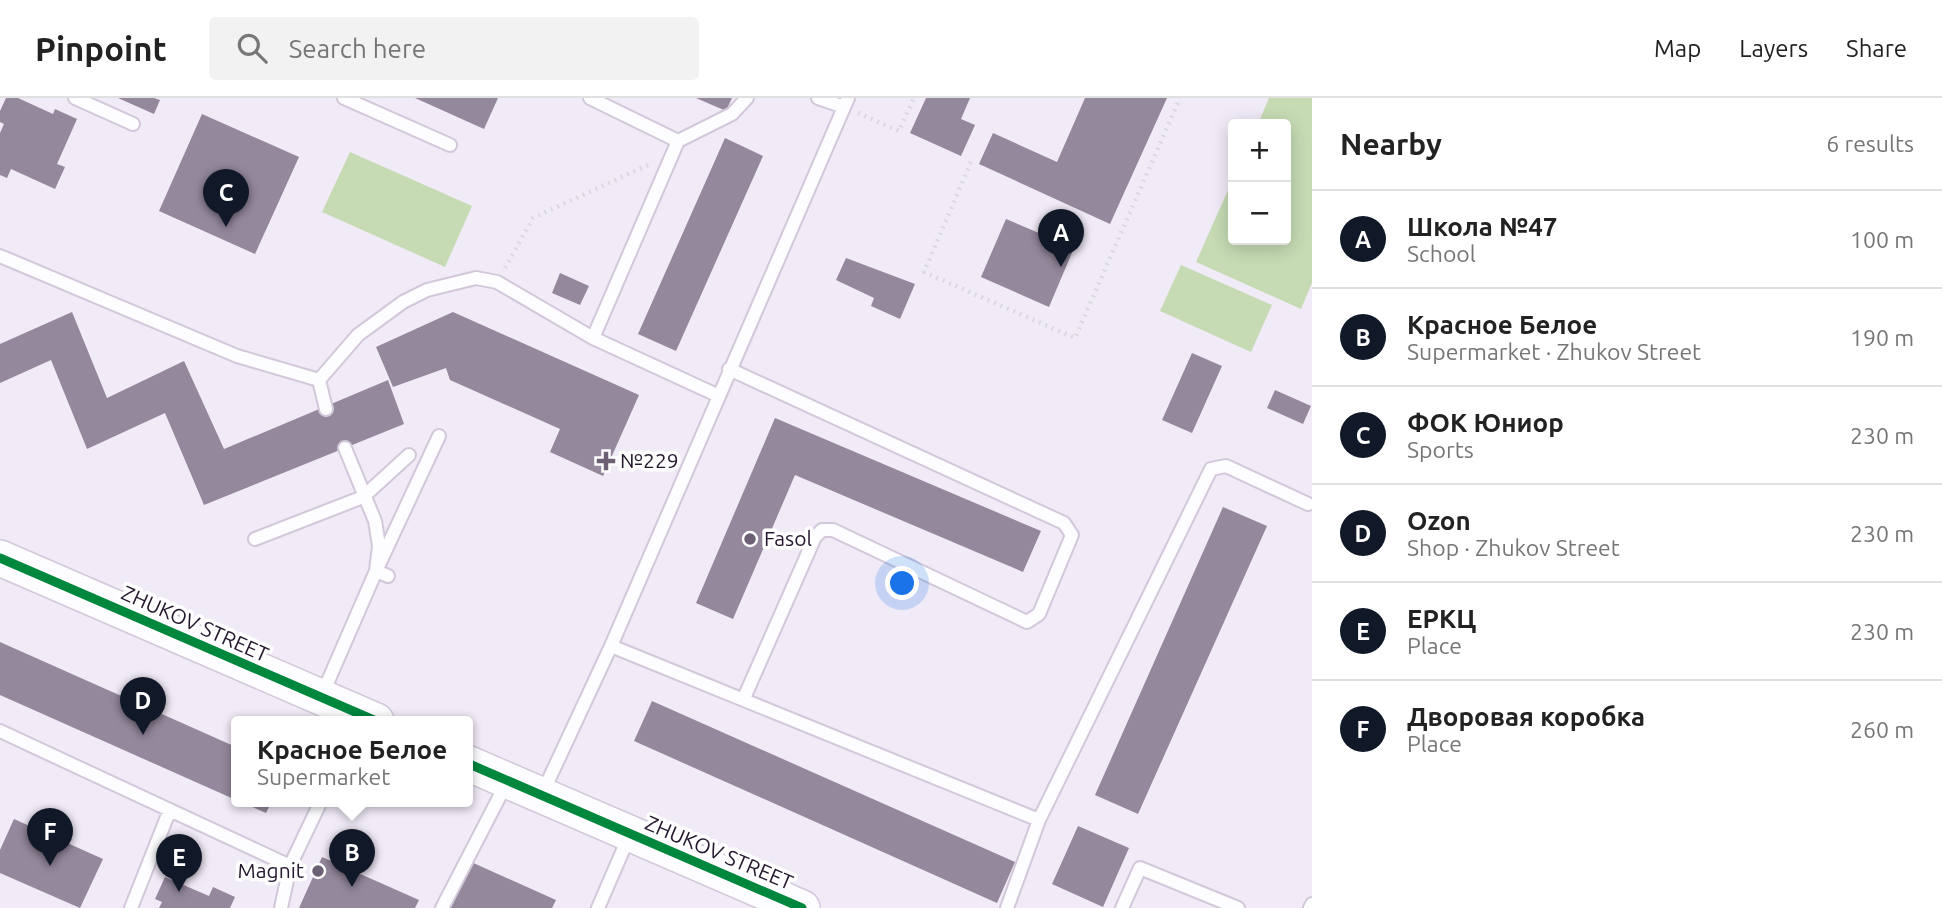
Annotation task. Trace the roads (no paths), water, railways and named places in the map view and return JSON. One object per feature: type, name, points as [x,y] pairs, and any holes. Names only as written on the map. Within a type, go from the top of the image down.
[{"type":"street","name":"ZHUKOV STREET","points":[[0,558],[359,716]]},
{"type":"street","name":"ZHUKOV STREET","points":[[473,766],[802,908]]},
{"type":"lane","points":[[75,98],[133,124]]},
{"type":"lane","points":[[344,98],[450,145]]},
{"type":"lane","points":[[590,98],[676,146]]},
{"type":"lane","points":[[593,338],[676,146],[732,114],[747,98]]},
{"type":"lane","points":[[541,796],[611,646],[846,103],[818,98]]},
{"type":"lane","points":[[0,256],[237,356],[319,380]]},
{"type":"lane","points":[[319,380],[358,335],[402,302],[453,282],[476,278],[496,282],[593,338],[719,396]]},
{"type":"lane","points":[[729,369],[1065,523],[1072,536],[1039,614],[1027,622],[833,530],[822,530],[815,537],[744,698]]},
{"type":"lane","points":[[319,380],[326,409]]},
{"type":"lane","points":[[320,698],[382,574],[439,436]]},
{"type":"lane","points":[[345,448],[375,521],[382,574]]},
{"type":"lane","points":[[255,539],[363,497],[409,455]]},
{"type":"lane","points":[[1007,908],[1039,820],[1211,468],[1226,466],[1311,504]]},
{"type":"lane","points":[[611,646],[1039,820]]},
{"type":"lane","points":[[0,731],[169,812],[290,866]]},
{"type":"lane","points":[[442,908],[507,781]]},
{"type":"lane","points":[[281,908],[290,866],[318,807]]},
{"type":"lane","points":[[131,908],[169,812]]},
{"type":"lane","points":[[598,908],[630,834]]},
{"type":"lane","points":[[1122,908],[1140,868],[1238,908]]},
{"type":"place","name":"ФОК Юниор","points":[[226,227]]},
{"type":"place","name":"Школа №47","points":[[1061,267]]},
{"type":"place","name":"№229","points":[[606,461]]},
{"type":"place","name":"Fasol","points":[[750,539]]},
{"type":"place","name":"Ozon","points":[[143,735]]},
{"type":"place","name":"Дворовая коробка","points":[[50,866]]},
{"type":"place","name":"Magnit","points":[[318,871]]},
{"type":"place","name":"Красное Белое","points":[[352,887]]},
{"type":"place","name":"ЕРКЦ","points":[[179,892]]}]
